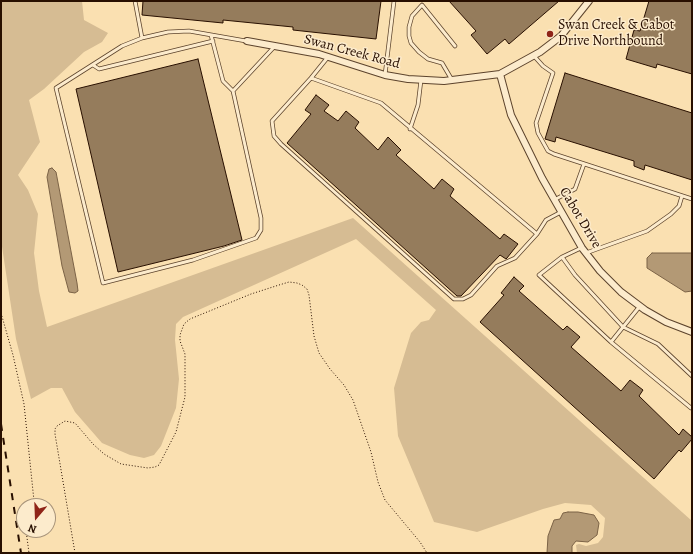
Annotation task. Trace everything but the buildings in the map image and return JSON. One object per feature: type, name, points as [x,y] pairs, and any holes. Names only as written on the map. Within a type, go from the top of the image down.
[{"type":"street","points":[[500,74],[534,56],[561,36],[589,1]]},
{"type":"street","name":"Swan Creek Road","points":[[246,41],[319,54],[385,75],[421,80],[444,81],[500,74]]},
{"type":"street","name":"Cabot Drive","points":[[500,74],[511,115],[542,178],[582,248],[600,271],[621,292],[666,322],[692,332]]},
{"type":"lane","points":[[135,1],[142,38]]},
{"type":"lane","points":[[385,75],[394,1]]},
{"type":"lane","points":[[452,80],[442,63],[428,59],[418,52],[411,43],[409,27],[412,16],[422,5],[455,46]]},
{"type":"lane","points":[[211,35],[223,81],[234,91],[261,218],[261,230],[256,238],[193,260],[103,283],[56,88],[122,46],[142,38],[168,32],[189,31],[246,41]]},
{"type":"lane","points":[[93,65],[99,69],[213,41]]},
{"type":"lane","points":[[234,91],[275,46]]},
{"type":"lane","points":[[534,56],[543,66],[553,73],[536,123],[538,133],[548,151],[692,199]]},
{"type":"lane","points":[[328,57],[272,121],[274,136],[280,144],[454,298],[463,299],[471,295],[497,266],[515,258],[537,234],[546,220],[561,212]]},
{"type":"lane","points":[[311,78],[381,103],[537,234]]},
{"type":"lane","points":[[410,128],[418,105],[421,80]]},
{"type":"lane","points":[[554,200],[575,189],[584,164]]},
{"type":"lane","points":[[586,253],[647,231],[671,214],[679,206],[682,196]]},
{"type":"lane","points":[[582,248],[562,257],[539,275],[611,342],[691,408],[692,407]]},
{"type":"lane","points":[[562,257],[575,275],[623,328],[658,344],[692,376]]},
{"type":"lane","points":[[611,342],[640,306]]},
{"type":"path","points":[[75,553],[56,434],[57,426],[65,421],[75,423],[93,444],[104,454],[121,464],[148,468],[159,465],[176,432],[185,398],[185,354],[180,341],[180,335],[184,324],[190,319],[251,294],[289,282],[297,283],[307,289],[314,336],[319,353],[344,385],[353,400],[371,452],[378,482],[385,500],[420,542],[427,553]]},
{"type":"path","points":[[1,313],[13,355],[24,404],[34,498]]},
{"type":"path","points":[[27,538],[29,553]]},
{"type":"shaded area","points":[[1,1],[82,1],[84,20],[108,33],[102,42],[84,52],[44,89],[29,100],[40,142],[18,175],[28,190],[38,214],[34,253],[39,291],[47,327],[353,218],[692,521],[692,553],[577,553],[576,545],[579,544],[586,546],[598,543],[603,537],[605,518],[591,505],[565,503],[477,532],[434,522],[398,436],[394,388],[411,333],[421,322],[429,320],[436,310],[356,239],[183,317],[176,324],[175,340],[179,379],[176,408],[161,446],[154,455],[144,458],[130,455],[102,443],[75,412],[62,388],[51,388],[31,399],[16,339],[1,240]]},
{"type":"shaded area","points":[[52,168],[56,172],[77,283],[78,291],[75,293],[69,292],[62,266],[47,177],[49,169]]},
{"type":"shaded area","points":[[652,253],[692,253],[692,291],[685,292],[647,268],[647,258]]},
{"type":"shaded area","points":[[568,512],[594,515],[599,523],[597,535],[588,542],[576,541],[572,546],[572,553],[547,553],[548,536],[554,520],[560,519],[563,513]]},
{"type":"railway","points":[[1,424],[21,553]]},
{"type":"place","name":"Swan Creek & Cabot Drive Northbound","points":[[550,34]]}]
